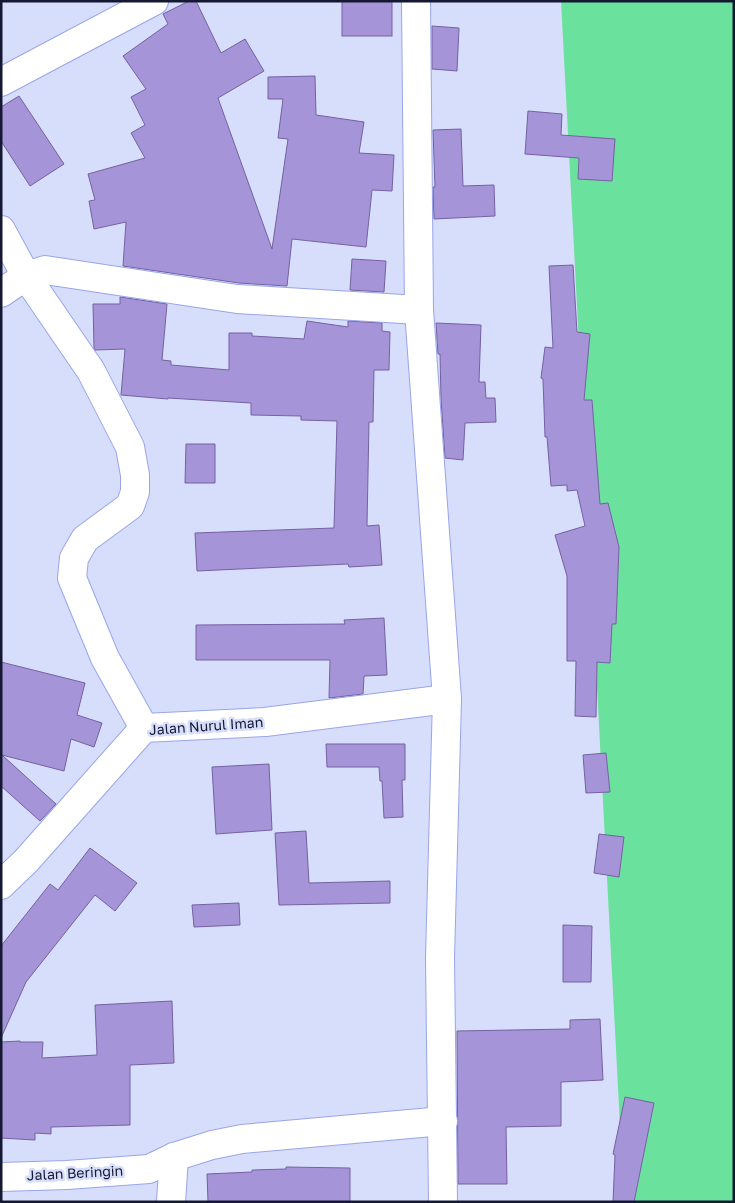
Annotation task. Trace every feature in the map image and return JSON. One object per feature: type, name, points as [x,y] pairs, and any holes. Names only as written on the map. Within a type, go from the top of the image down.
[{"type":"street","points":[[1,82],[154,1]]},
{"type":"street","points":[[416,1],[419,310],[447,699],[440,958],[444,1202]]},
{"type":"street","points":[[1,230],[26,276],[91,371],[130,447],[135,475],[135,492],[130,506],[85,539],[74,558],[72,578],[105,658],[144,728]]},
{"type":"street","points":[[1,293],[26,276],[45,270],[237,299],[419,310]]},
{"type":"street","name":"Jalan Nurul Iman","points":[[1,885],[26,861],[144,728],[265,722],[447,699]]},
{"type":"street","points":[[171,1202],[174,1157],[212,1145],[242,1139],[443,1120]]},
{"type":"street","name":"Jalan Beringin","points":[[1,1177],[67,1175],[149,1169],[174,1157]]},
{"type":"shaded area","points":[[561,1],[734,1],[734,1202],[624,1202]]},
{"type":"building","points":[[189,1],[196,1],[221,53],[245,39],[264,71],[218,98],[272,249],[288,139],[278,138],[283,99],[268,99],[268,77],[315,76],[316,115],[364,122],[359,153],[394,155],[392,191],[372,190],[366,247],[292,239],[287,286],[239,283],[123,266],[126,222],[94,229],[89,201],[95,200],[88,174],[145,158],[131,133],[145,125],[131,97],[146,89],[123,56],[168,24],[163,14]]},
{"type":"building","points":[[342,1],[392,1],[392,36],[342,36]]},
{"type":"building","points":[[432,26],[459,28],[457,71],[432,69]]},
{"type":"building","points":[[19,96],[64,164],[30,186],[1,141],[1,107]]},
{"type":"building","points":[[528,111],[562,114],[561,135],[615,139],[612,181],[578,179],[579,158],[525,154]]},
{"type":"building","points":[[461,129],[463,186],[494,185],[495,216],[434,219],[433,130]]},
{"type":"building","points":[[352,259],[386,261],[384,292],[350,290]]},
{"type":"building","points":[[573,265],[577,332],[590,334],[584,400],[592,400],[600,504],[608,503],[619,547],[616,624],[612,624],[610,663],[597,662],[596,717],[575,716],[576,661],[567,661],[567,576],[555,535],[585,526],[577,490],[567,491],[567,485],[551,486],[547,437],[545,437],[543,379],[541,378],[545,347],[553,348],[549,266]]},
{"type":"building","points":[[120,297],[167,304],[162,360],[171,361],[171,365],[229,370],[229,333],[252,333],[252,336],[304,339],[307,321],[348,327],[348,321],[382,323],[382,331],[390,332],[389,370],[374,370],[373,422],[369,422],[367,526],[379,525],[382,565],[349,567],[348,564],[197,571],[195,533],[334,528],[337,421],[301,420],[301,416],[251,415],[251,403],[121,395],[125,349],[95,350],[93,304],[120,304]]},
{"type":"building","points":[[436,323],[481,325],[479,382],[485,382],[486,398],[495,398],[496,422],[465,423],[463,460],[445,458],[440,354],[438,354]]},
{"type":"building","points":[[186,444],[215,444],[215,483],[185,483]]},
{"type":"building","points":[[384,618],[387,675],[364,676],[363,694],[329,698],[330,660],[196,660],[196,625],[345,624],[344,620]]},
{"type":"building","points":[[1,662],[85,683],[77,715],[102,723],[94,747],[71,739],[64,771],[2,755],[56,804],[40,821],[1,786]]},
{"type":"building","points":[[326,744],[405,744],[405,780],[402,780],[403,817],[384,818],[382,781],[380,781],[379,767],[327,767]]},
{"type":"building","points":[[606,753],[610,792],[586,793],[583,755]]},
{"type":"building","points":[[269,764],[272,830],[216,834],[212,767]]},
{"type":"building","points":[[306,831],[309,883],[390,881],[390,903],[279,905],[275,833]]},
{"type":"building","points":[[599,834],[624,837],[619,877],[594,873]]},
{"type":"building","points":[[90,848],[137,883],[115,911],[95,895],[26,982],[1,1038],[1,946],[50,884],[58,890]]},
{"type":"building","points":[[239,903],[240,925],[194,927],[192,905]]},
{"type":"building","points":[[563,925],[592,926],[591,982],[563,982]]},
{"type":"building","points":[[172,1001],[174,1063],[130,1065],[130,1125],[51,1127],[51,1134],[35,1133],[35,1140],[1,1138],[1,1042],[43,1042],[42,1058],[97,1055],[95,1005]]},
{"type":"building","points":[[600,1019],[603,1080],[561,1082],[561,1126],[506,1127],[507,1184],[458,1184],[457,1031],[570,1029],[570,1020]]},
{"type":"building","points":[[625,1097],[654,1103],[634,1202],[613,1202],[615,1155],[613,1154]]},
{"type":"building","points":[[286,1167],[350,1168],[350,1202],[208,1202],[207,1174],[286,1169]]}]
